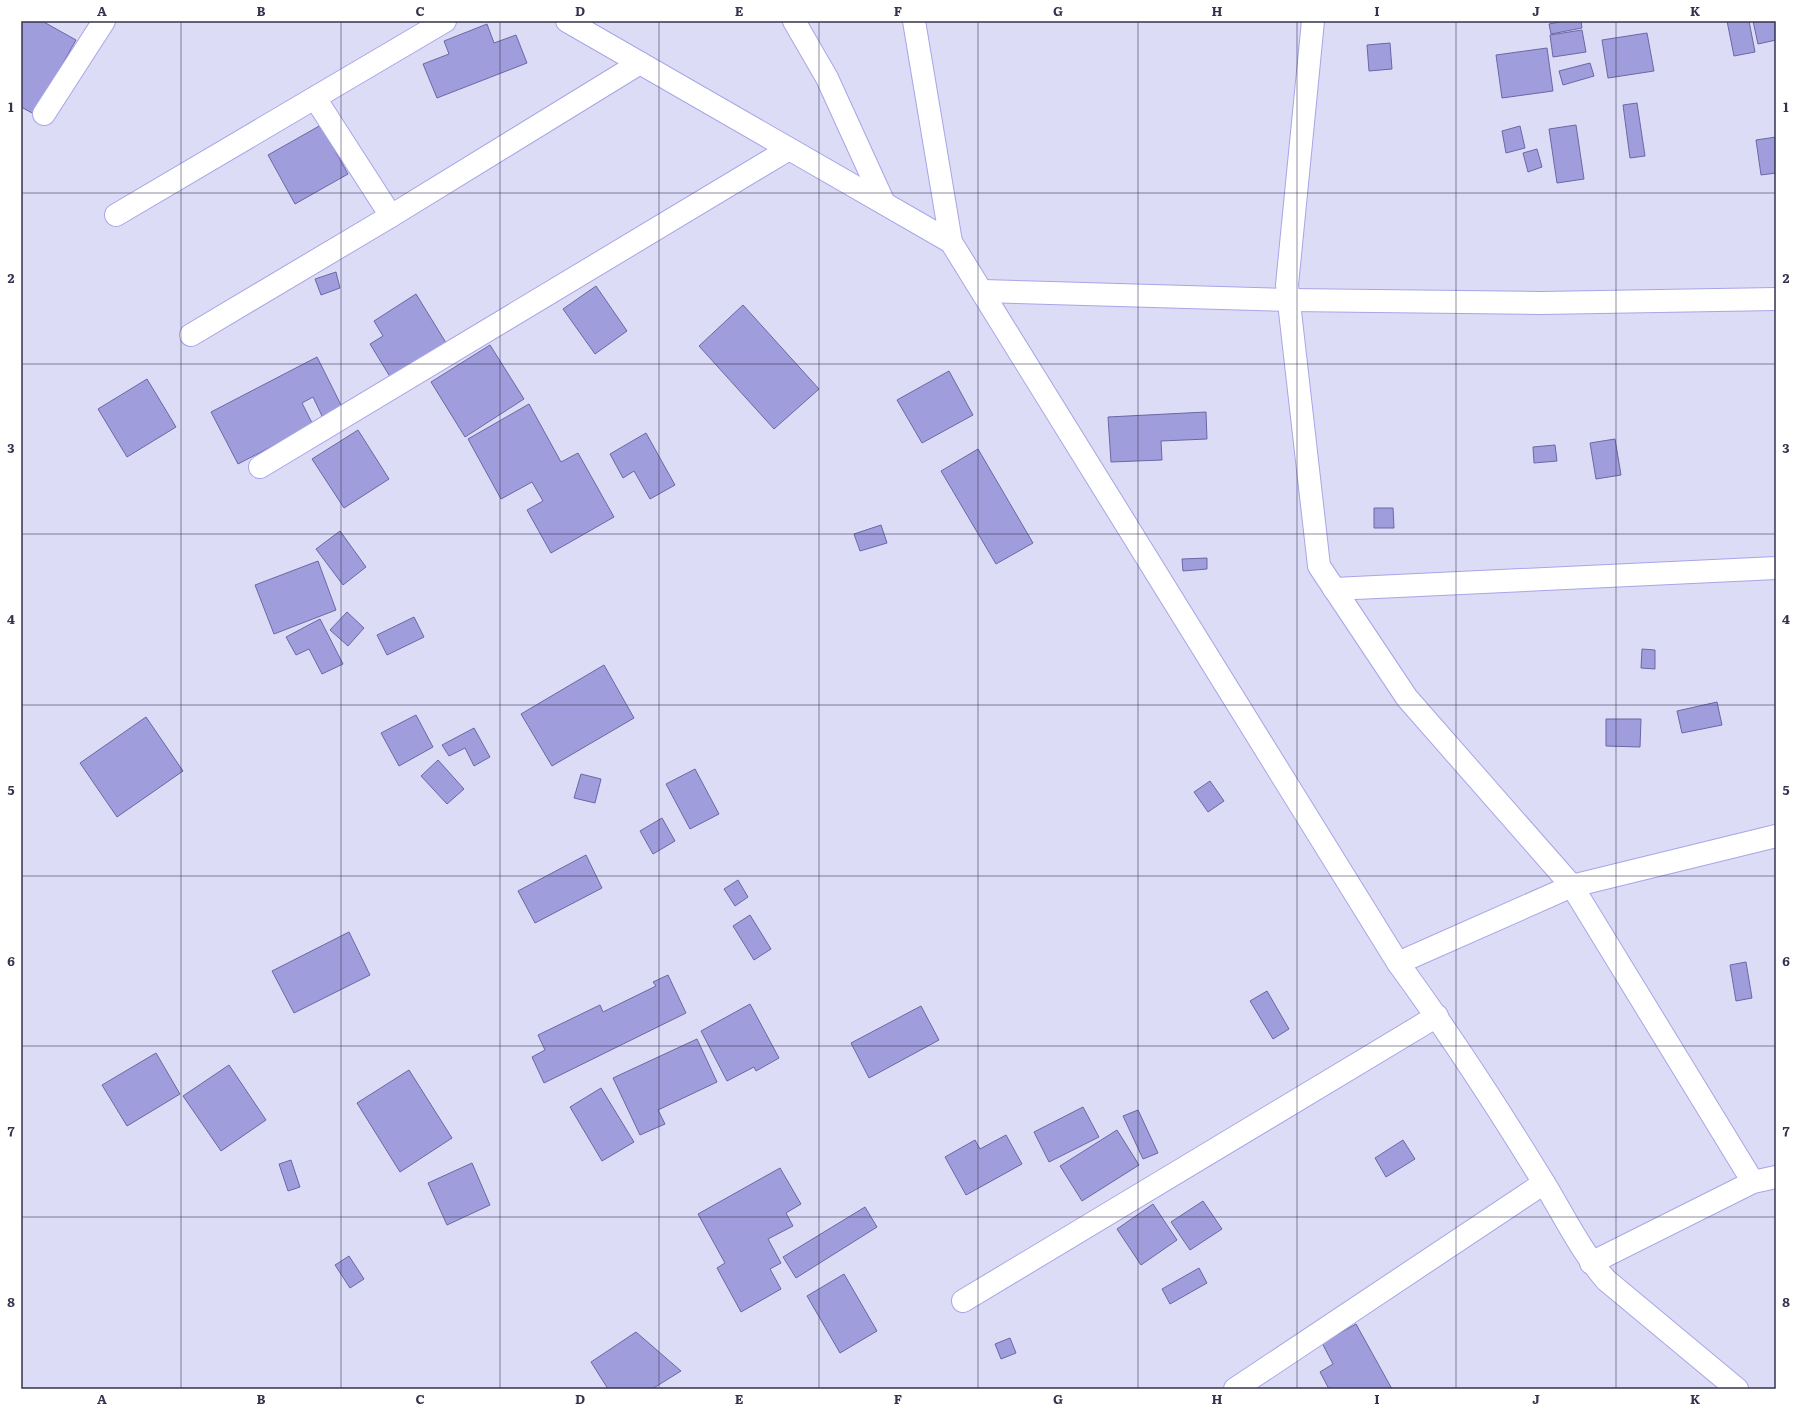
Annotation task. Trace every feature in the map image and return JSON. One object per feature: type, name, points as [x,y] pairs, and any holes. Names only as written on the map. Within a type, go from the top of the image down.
[{"type":"street","points":[[44,114],[104,21]]},
{"type":"street","points":[[116,215],[445,21]]},
{"type":"street","points":[[567,21],[950,242]]},
{"type":"street","points":[[794,21],[828,78],[884,203]]},
{"type":"street","points":[[914,21],[950,242],[982,291],[1398,963],[1437,1016],[1544,1184],[1591,1263],[1606,1280],[1737,1389]]},
{"type":"street","points":[[1313,21],[1287,285],[1319,566],[1407,698],[1572,886],[1753,1182]]},
{"type":"street","points":[[191,336],[391,216],[640,63]]},
{"type":"street","points":[[315,98],[391,216]]},
{"type":"street","points":[[260,467],[789,149]]},
{"type":"street","points":[[982,291],[1289,300],[1541,303],[1776,299]]},
{"type":"street","points":[[1334,589],[1776,568]]},
{"type":"street","points":[[1398,963],[1572,886],[1776,836]]},
{"type":"street","points":[[963,1301],[1437,1016]]},
{"type":"street","points":[[1591,1263],[1753,1182],[1776,1177]]},
{"type":"street","points":[[1235,1389],[1544,1184]]},
{"type":"building","points":[[21,21],[42,21],[76,40],[34,114],[21,107]]},
{"type":"building","points":[[1565,21],[1581,21],[1582,28],[1551,34],[1549,24]]},
{"type":"building","points":[[1727,21],[1749,21],[1755,52],[1734,56]]},
{"type":"building","points":[[1753,21],[1776,21],[1776,40],[1758,44]]},
{"type":"building","points":[[487,24],[494,43],[516,35],[527,63],[437,98],[423,64],[449,54],[444,41]]},
{"type":"building","points":[[1582,30],[1586,52],[1553,57],[1550,35]]},
{"type":"building","points":[[1647,33],[1654,71],[1608,78],[1602,40]]},
{"type":"building","points":[[1390,43],[1392,69],[1369,71],[1367,45]]},
{"type":"building","points":[[1547,48],[1553,91],[1502,98],[1496,55]]},
{"type":"building","points":[[1590,63],[1594,76],[1563,85],[1559,71]]},
{"type":"building","points":[[1637,103],[1645,156],[1630,158],[1623,105]]},
{"type":"building","points":[[321,125],[348,174],[295,204],[268,155]]},
{"type":"building","points":[[1576,125],[1584,179],[1557,183],[1549,129]]},
{"type":"building","points":[[1520,126],[1525,148],[1506,153],[1502,131]]},
{"type":"building","points":[[1776,137],[1776,173],[1761,175],[1756,140]]},
{"type":"building","points":[[1537,149],[1542,167],[1528,172],[1523,153]]},
{"type":"building","points":[[336,272],[340,288],[321,295],[315,279]]},
{"type":"building","points":[[596,286],[627,331],[595,354],[563,309]]},
{"type":"building","points":[[416,294],[448,346],[392,380],[370,344],[383,336],[374,321]]},
{"type":"building","points":[[743,305],[819,389],[774,429],[699,346]]},
{"type":"building","points":[[490,345],[524,399],[465,437],[431,382]]},
{"type":"building","points":[[317,357],[342,407],[322,416],[313,397],[302,403],[313,425],[238,464],[211,412]]},
{"type":"building","points":[[949,371],[973,415],[922,443],[897,400]]},
{"type":"building","points":[[147,379],[176,427],[127,457],[98,409]]},
{"type":"building","points":[[529,404],[561,462],[578,453],[614,517],[551,553],[527,510],[543,501],[532,482],[501,499],[468,439]]},
{"type":"building","points":[[1206,412],[1207,439],[1161,441],[1162,460],[1111,462],[1108,417]]},
{"type":"building","points":[[358,430],[389,479],[344,508],[312,459]]},
{"type":"building","points":[[646,433],[675,485],[650,499],[634,471],[623,478],[610,454]]},
{"type":"building","points":[[1615,439],[1621,475],[1596,479],[1590,443]]},
{"type":"building","points":[[1555,445],[1557,461],[1534,463],[1533,447]]},
{"type":"building","points":[[978,449],[1033,543],[996,564],[941,471]]},
{"type":"building","points":[[1374,508],[1393,508],[1394,528],[1374,528]]},
{"type":"building","points":[[881,525],[887,543],[860,551],[854,534]]},
{"type":"building","points":[[340,531],[366,567],[343,585],[316,549]]},
{"type":"building","points":[[1207,558],[1207,569],[1183,571],[1182,559]]},
{"type":"building","points":[[318,561],[336,610],[274,634],[255,585]]},
{"type":"building","points":[[347,612],[364,628],[348,646],[330,630]]},
{"type":"building","points":[[414,617],[424,637],[387,655],[377,635]]},
{"type":"building","points":[[320,619],[343,664],[322,674],[309,649],[296,655],[286,637]]},
{"type":"building","points":[[1642,649],[1655,650],[1655,669],[1641,668]]},
{"type":"building","points":[[604,665],[634,718],[552,766],[521,714]]},
{"type":"building","points":[[1717,702],[1722,725],[1682,733],[1677,711]]},
{"type":"building","points":[[416,715],[433,747],[399,766],[381,733]]},
{"type":"building","points":[[146,717],[183,771],[117,817],[80,763]]},
{"type":"building","points":[[1606,719],[1641,719],[1640,747],[1606,746]]},
{"type":"building","points":[[474,728],[490,757],[474,766],[465,748],[449,756],[442,745]]},
{"type":"building","points":[[438,760],[464,789],[447,804],[421,776]]},
{"type":"building","points":[[695,769],[719,814],[690,829],[666,784]]},
{"type":"building","points":[[581,774],[601,779],[595,803],[574,798]]},
{"type":"building","points":[[1210,781],[1224,801],[1208,812],[1194,792]]},
{"type":"building","points":[[662,818],[675,841],[653,854],[640,831]]},
{"type":"building","points":[[586,855],[602,888],[535,923],[518,891]]},
{"type":"building","points":[[738,880],[748,897],[735,906],[724,889]]},
{"type":"building","points":[[750,915],[771,949],[754,960],[733,926]]},
{"type":"building","points":[[349,932],[370,975],[294,1013],[272,971]]},
{"type":"building","points":[[1746,962],[1752,998],[1736,1001],[1730,965]]},
{"type":"building","points":[[668,975],[686,1013],[544,1083],[532,1057],[545,1050],[538,1035],[600,1005],[603,1012],[656,986],[653,982]]},
{"type":"building","points":[[1267,991],[1289,1029],[1273,1039],[1250,1001]]},
{"type":"building","points":[[750,1004],[779,1058],[756,1071],[754,1067],[727,1081],[701,1031]]},
{"type":"building","points":[[921,1006],[939,1040],[869,1078],[851,1043]]},
{"type":"building","points":[[697,1039],[717,1082],[658,1110],[665,1124],[640,1135],[613,1078]]},
{"type":"building","points":[[156,1053],[180,1094],[127,1126],[102,1085]]},
{"type":"building","points":[[229,1065],[266,1120],[221,1151],[183,1096]]},
{"type":"building","points":[[409,1070],[452,1138],[400,1172],[357,1103]]},
{"type":"building","points":[[601,1088],[634,1142],[602,1161],[570,1107]]},
{"type":"building","points":[[1083,1107],[1099,1137],[1049,1162],[1034,1132]]},
{"type":"building","points":[[1138,1110],[1158,1153],[1143,1159],[1123,1116]]},
{"type":"building","points":[[1117,1130],[1139,1165],[1082,1201],[1060,1166]]},
{"type":"building","points":[[1006,1135],[1022,1164],[966,1195],[945,1157],[975,1140],[980,1149]]},
{"type":"building","points":[[1403,1140],[1415,1159],[1386,1177],[1375,1158]]},
{"type":"building","points":[[291,1160],[300,1187],[288,1191],[279,1164]]},
{"type":"building","points":[[472,1163],[490,1205],[447,1225],[428,1183]]},
{"type":"building","points":[[780,1168],[801,1204],[786,1213],[793,1226],[768,1239],[781,1263],[770,1269],[781,1289],[741,1312],[717,1268],[725,1263],[698,1214]]},
{"type":"building","points":[[1203,1201],[1222,1229],[1190,1250],[1171,1222]]},
{"type":"building","points":[[1153,1204],[1177,1240],[1141,1265],[1117,1229]]},
{"type":"building","points":[[865,1207],[877,1227],[796,1278],[783,1257]]},
{"type":"building","points":[[349,1256],[364,1279],[350,1288],[335,1265]]},
{"type":"building","points":[[1199,1268],[1207,1283],[1170,1304],[1162,1289]]},
{"type":"building","points":[[844,1274],[877,1331],[840,1353],[807,1296]]},
{"type":"building","points":[[1356,1324],[1392,1389],[1329,1389],[1320,1372],[1333,1364],[1322,1343]]},
{"type":"building","points":[[636,1332],[681,1371],[652,1389],[608,1389],[591,1362]]},
{"type":"building","points":[[1010,1338],[1016,1353],[1001,1359],[995,1344]]}]
